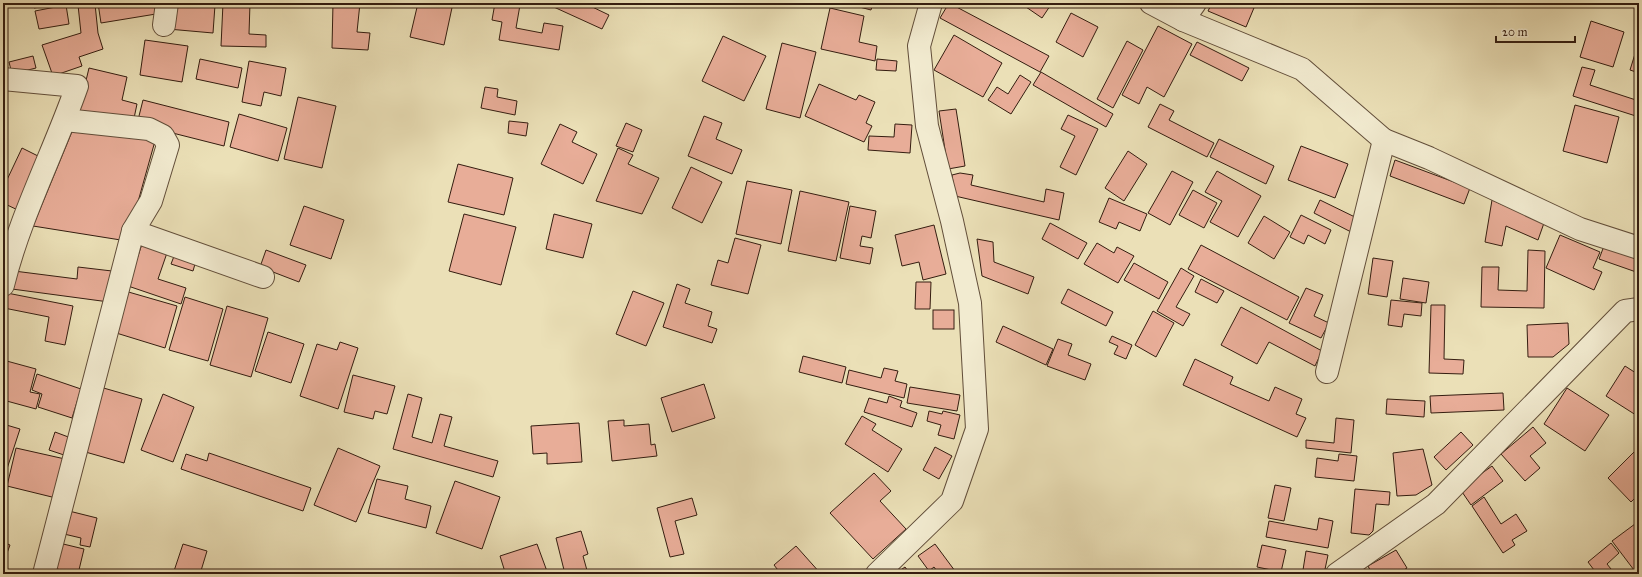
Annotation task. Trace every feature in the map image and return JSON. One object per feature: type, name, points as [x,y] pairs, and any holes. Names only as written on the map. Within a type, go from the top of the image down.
[{"type":"street","points":[[164,25],[167,3]]},
{"type":"street","points":[[877,574],[952,501],[976,429],[970,303],[952,220],[927,126],[919,46],[931,3]]},
{"type":"street","points":[[1151,3],[1189,11],[1302,69],[1384,140],[1429,158],[1580,229],[1639,248]]},
{"type":"street","points":[[3,79],[77,86],[65,120],[11,254],[3,285]]},
{"type":"street","points":[[44,574],[133,231],[152,201],[168,145],[163,136],[149,129],[65,120]]},
{"type":"street","points":[[1327,372],[1384,140]]},
{"type":"street","points":[[133,231],[263,277]]},
{"type":"street","points":[[1337,574],[1436,504],[1625,311],[1639,309]]},
{"type":"building","points":[[33,3],[64,3],[34,8]]},
{"type":"building","points":[[98,3],[154,3],[156,14],[101,23]]},
{"type":"building","points":[[170,3],[215,5],[213,33],[168,29]]},
{"type":"building","points":[[223,3],[250,3],[249,34],[266,35],[266,47],[221,46]]},
{"type":"building","points":[[333,3],[360,3],[357,32],[370,33],[368,50],[332,48]]},
{"type":"building","points":[[418,3],[453,3],[444,45],[410,37]]},
{"type":"building","points":[[495,3],[520,5],[516,28],[542,33],[544,23],[563,26],[559,50],[499,40],[502,22],[492,20]]},
{"type":"building","points":[[545,3],[584,3],[609,15],[602,29]]},
{"type":"building","points":[[645,3],[657,3],[655,7]]},
{"type":"building","points":[[844,3],[873,3],[871,10]]},
{"type":"building","points":[[949,3],[1049,56],[1040,72],[940,18]]},
{"type":"building","points":[[1028,3],[1052,3],[1042,18],[1026,7]]},
{"type":"building","points":[[1212,3],[1256,3],[1246,27],[1208,11]]},
{"type":"building","points":[[95,4],[98,33],[103,49],[79,57],[82,66],[53,76],[42,45],[81,33],[78,5]]},
{"type":"building","points":[[66,5],[69,24],[39,29],[35,11]]},
{"type":"building","points":[[830,8],[864,16],[859,42],[877,46],[875,61],[821,49]]},
{"type":"building","points":[[1071,13],[1098,27],[1083,57],[1056,42]]},
{"type":"building","points":[[1591,21],[1624,32],[1613,67],[1580,57]]},
{"type":"building","points":[[1158,26],[1192,44],[1164,97],[1147,87],[1139,104],[1122,95]]},
{"type":"building","points":[[954,35],[1002,63],[983,97],[934,70]]},
{"type":"building","points":[[723,36],[766,56],[744,101],[702,81]]},
{"type":"building","points":[[145,40],[188,46],[182,82],[140,75]]},
{"type":"building","points":[[1127,41],[1143,50],[1113,108],[1097,99]]},
{"type":"building","points":[[1639,41],[1639,73],[1630,70]]},
{"type":"building","points":[[1197,42],[1249,68],[1242,81],[1190,55]]},
{"type":"building","points":[[782,43],[816,52],[800,118],[766,109]]},
{"type":"building","points":[[33,56],[36,68],[12,74],[9,62]]},
{"type":"building","points":[[200,59],[242,68],[238,88],[196,79]]},
{"type":"building","points":[[877,59],[897,61],[896,71],[876,70]]},
{"type":"building","points":[[249,61],[286,68],[281,96],[264,92],[261,106],[242,102]]},
{"type":"building","points":[[1582,67],[1595,70],[1590,85],[1639,101],[1639,117],[1573,96]]},
{"type":"building","points":[[89,68],[127,77],[122,100],[137,104],[133,123],[79,110]]},
{"type":"building","points":[[1041,72],[1113,114],[1106,127],[1033,85]]},
{"type":"building","points":[[1020,75],[1031,82],[1011,114],[988,100],[997,87],[1008,94]]},
{"type":"building","points":[[819,84],[856,100],[859,95],[875,102],[866,123],[872,126],[864,142],[805,116]]},
{"type":"building","points":[[485,87],[498,89],[497,97],[517,101],[515,115],[481,108]]},
{"type":"building","points":[[298,97],[336,106],[322,168],[284,159]]},
{"type":"building","points":[[143,100],[229,122],[224,146],[137,124]]},
{"type":"building","points":[[1160,104],[1174,111],[1169,120],[1214,143],[1207,157],[1148,127]]},
{"type":"building","points":[[1575,105],[1619,117],[1607,163],[1563,151]]},
{"type":"building","points":[[956,109],[965,166],[948,169],[939,111]]},
{"type":"building","points":[[239,114],[287,128],[278,161],[230,147]]},
{"type":"building","points":[[1068,115],[1098,129],[1076,175],[1060,167],[1075,136],[1061,129]]},
{"type":"building","points":[[704,116],[722,123],[716,139],[742,150],[732,174],[688,156]]},
{"type":"building","points":[[509,121],[528,123],[526,136],[508,133]]},
{"type":"building","points":[[626,123],[642,130],[633,152],[616,146]]},
{"type":"building","points":[[560,124],[577,132],[572,142],[597,154],[583,184],[541,164]]},
{"type":"building","points":[[895,124],[912,125],[910,153],[868,150],[869,136],[894,137]]},
{"type":"building","points":[[73,129],[155,141],[127,241],[33,226]]},
{"type":"building","points":[[1219,139],[1274,166],[1266,184],[1210,157]]},
{"type":"building","points":[[1301,146],[1348,164],[1335,198],[1288,180]]},
{"type":"building","points":[[22,148],[46,160],[22,212],[3,203],[3,183],[5,184]]},
{"type":"building","points":[[618,148],[633,155],[628,164],[659,178],[642,214],[596,201]]},
{"type":"building","points":[[1128,151],[1147,164],[1124,201],[1105,188]]},
{"type":"building","points":[[1395,160],[1470,188],[1464,204],[1390,176]]},
{"type":"building","points":[[458,164],[513,178],[504,215],[448,202]]},
{"type":"building","points":[[691,167],[722,182],[702,223],[672,208]]},
{"type":"building","points":[[1172,171],[1193,182],[1170,225],[1148,213]]},
{"type":"building","points":[[1217,171],[1261,196],[1238,237],[1210,222],[1222,201],[1205,192]]},
{"type":"building","points":[[960,173],[973,175],[971,185],[1044,202],[1046,189],[1064,193],[1059,220],[955,196],[952,175]]},
{"type":"building","points":[[747,181],[792,190],[781,244],[736,234]]},
{"type":"building","points":[[1193,190],[1217,203],[1204,228],[1179,215]]},
{"type":"building","points":[[800,191],[849,202],[836,261],[788,251]]},
{"type":"building","points":[[1639,193],[1639,209],[1636,208]]},
{"type":"building","points":[[1109,198],[1147,214],[1140,231],[1119,222],[1116,229],[1099,222]]},
{"type":"building","points":[[1320,200],[1361,220],[1355,234],[1314,213]]},
{"type":"building","points":[[1492,200],[1544,223],[1538,240],[1506,226],[1502,246],[1485,242]]},
{"type":"building","points":[[304,206],[344,220],[331,259],[290,245]]},
{"type":"building","points":[[850,206],[876,211],[871,238],[862,236],[860,246],[873,248],[870,264],[840,258]]},
{"type":"building","points":[[464,214],[516,227],[501,285],[449,271]]},
{"type":"building","points":[[554,214],[592,224],[583,258],[546,249]]},
{"type":"building","points":[[1301,215],[1331,230],[1325,244],[1308,235],[1304,244],[1290,237]]},
{"type":"building","points":[[1264,216],[1290,232],[1274,259],[1248,243]]},
{"type":"building","points":[[1050,223],[1087,243],[1078,259],[1042,239]]},
{"type":"building","points":[[934,225],[946,274],[923,280],[919,262],[902,266],[895,235]]},
{"type":"building","points":[[1560,235],[1600,252],[1593,268],[1602,272],[1594,290],[1546,268]]},
{"type":"building","points":[[735,238],[761,245],[748,294],[711,285],[718,260],[728,263]]},
{"type":"building","points":[[977,239],[993,242],[994,262],[1034,277],[1028,294],[982,276]]},
{"type":"building","points":[[143,241],[168,250],[158,279],[186,288],[181,304],[128,286]]},
{"type":"building","points":[[1097,243],[1114,253],[1117,247],[1134,256],[1118,283],[1084,264]]},
{"type":"building","points":[[1201,245],[1299,297],[1287,320],[1188,269]]},
{"type":"building","points":[[1604,246],[1639,258],[1639,273],[1599,259]]},
{"type":"building","points":[[266,250],[306,265],[299,282],[260,267]]},
{"type":"building","points":[[1528,250],[1545,251],[1544,308],[1481,307],[1482,267],[1499,267],[1498,290],[1527,291]]},
{"type":"building","points":[[176,251],[197,257],[193,271],[171,264]]},
{"type":"building","points":[[1373,258],[1393,261],[1387,297],[1368,294]]},
{"type":"building","points":[[1134,263],[1168,282],[1159,299],[1124,280]]},
{"type":"building","points":[[78,267],[112,271],[109,302],[12,289],[14,271],[77,279]]},
{"type":"building","points":[[1181,268],[1194,276],[1176,307],[1190,314],[1183,326],[1157,311]]},
{"type":"building","points":[[1403,278],[1429,282],[1426,303],[1400,299]]},
{"type":"building","points":[[1201,279],[1224,291],[1217,303],[1195,292]]},
{"type":"building","points":[[916,282],[931,282],[930,309],[915,309]]},
{"type":"building","points":[[677,284],[690,289],[685,303],[712,312],[708,326],[717,329],[712,343],[663,327]]},
{"type":"building","points":[[1306,288],[1323,295],[1314,316],[1329,323],[1321,338],[1289,323]]},
{"type":"building","points":[[1068,289],[1113,312],[1106,326],[1061,303]]},
{"type":"building","points":[[125,291],[177,306],[165,348],[113,332]]},
{"type":"building","points":[[633,291],[664,303],[646,346],[616,334]]},
{"type":"building","points":[[7,293],[73,306],[65,345],[45,341],[49,317],[4,308]]},
{"type":"building","points":[[185,297],[223,309],[208,361],[169,350]]},
{"type":"building","points":[[1391,300],[1422,303],[1421,316],[1404,314],[1402,327],[1388,325]]},
{"type":"building","points":[[1431,305],[1445,305],[1444,359],[1464,360],[1463,374],[1429,373]]},
{"type":"building","points":[[227,306],[268,318],[251,377],[210,365]]},
{"type":"building","points":[[1241,307],[1322,351],[1315,366],[1269,342],[1257,364],[1221,345]]},
{"type":"building","points":[[933,310],[954,310],[954,329],[933,329]]},
{"type":"building","points":[[1153,311],[1174,323],[1156,357],[1135,345]]},
{"type":"building","points":[[1568,323],[1569,344],[1553,357],[1528,357],[1527,325]]},
{"type":"building","points":[[1003,326],[1053,349],[1046,365],[996,342]]},
{"type":"building","points":[[268,332],[304,344],[291,383],[255,371]]},
{"type":"building","points":[[1112,336],[1132,345],[1126,359],[1114,354],[1118,346],[1109,342]]},
{"type":"building","points":[[1058,339],[1072,344],[1068,355],[1091,364],[1085,380],[1047,366]]},
{"type":"building","points":[[340,342],[358,348],[338,409],[300,396],[317,344],[337,350]]},
{"type":"building","points":[[803,356],[846,367],[842,383],[799,372]]},
{"type":"building","points":[[1195,359],[1233,377],[1230,384],[1269,401],[1275,387],[1302,399],[1296,414],[1306,418],[1297,437],[1183,385]]},
{"type":"building","points":[[3,360],[36,369],[30,392],[40,394],[36,409],[3,400]]},
{"type":"building","points":[[1625,366],[1639,375],[1639,417],[1606,396]]},
{"type":"building","points":[[884,368],[898,371],[895,381],[907,384],[904,398],[846,384],[849,370],[881,378]]},
{"type":"building","points":[[37,374],[81,389],[72,418],[38,407],[42,394],[32,390]]},
{"type":"building","points":[[353,375],[395,386],[387,414],[375,411],[373,419],[344,412]]},
{"type":"building","points":[[704,384],[715,418],[672,432],[661,398]]},
{"type":"building","points":[[100,387],[142,399],[124,463],[82,451]]},
{"type":"building","points":[[910,387],[960,395],[957,411],[907,403]]},
{"type":"building","points":[[1567,388],[1609,415],[1585,451],[1544,424]]},
{"type":"building","points":[[1503,393],[1504,410],[1431,413],[1430,396]]},
{"type":"building","points":[[163,394],[194,407],[173,462],[141,450]]},
{"type":"building","points":[[408,394],[422,398],[412,437],[432,443],[440,414],[452,417],[444,446],[498,461],[493,477],[393,449]]},
{"type":"building","points":[[889,396],[902,401],[900,407],[917,413],[912,427],[864,412],[869,398],[887,403]]},
{"type":"building","points":[[1387,399],[1425,401],[1424,417],[1386,414]]},
{"type":"building","points":[[929,411],[942,414],[943,411],[960,415],[954,439],[938,435],[941,425],[927,421]]},
{"type":"building","points":[[862,416],[876,424],[872,430],[902,449],[888,472],[845,444]]},
{"type":"building","points":[[1336,418],[1354,420],[1351,453],[1306,448],[1306,440],[1334,443]]},
{"type":"building","points":[[624,420],[624,426],[649,424],[651,445],[655,444],[657,456],[612,461],[608,421]]},
{"type":"building","points":[[579,423],[582,462],[547,464],[547,453],[533,454],[531,426]]},
{"type":"building","points":[[3,424],[20,429],[3,481]]},
{"type":"building","points":[[1533,427],[1546,443],[1530,456],[1540,468],[1525,481],[1501,454]]},
{"type":"building","points":[[55,432],[71,438],[64,455],[49,450]]},
{"type":"building","points":[[1461,432],[1473,445],[1446,470],[1434,457]]},
{"type":"building","points":[[935,447],[952,456],[939,479],[923,470]]},
{"type":"building","points":[[1639,447],[1639,494],[1631,502],[1608,478]]},
{"type":"building","points":[[16,448],[65,459],[56,498],[7,486]]},
{"type":"building","points":[[338,448],[380,466],[356,522],[314,505]]},
{"type":"building","points":[[1423,449],[1432,485],[1416,495],[1397,496],[1393,453]]},
{"type":"building","points":[[209,453],[311,488],[303,511],[181,469],[186,454],[207,461]]},
{"type":"building","points":[[1339,454],[1357,456],[1354,481],[1315,477],[1317,458],[1338,461]]},
{"type":"building","points":[[1492,466],[1503,481],[1471,505],[1460,489]]},
{"type":"building","points":[[874,473],[891,491],[880,501],[906,529],[873,559],[830,513]]},
{"type":"building","points":[[377,479],[408,486],[405,499],[431,506],[426,528],[368,513]]},
{"type":"building","points":[[455,481],[500,497],[482,549],[436,533]]},
{"type":"building","points":[[1275,485],[1291,488],[1284,521],[1268,518]]},
{"type":"building","points":[[1355,489],[1390,492],[1389,505],[1376,504],[1373,531],[1369,535],[1351,533]]},
{"type":"building","points":[[1484,497],[1501,524],[1516,514],[1527,531],[1512,540],[1515,545],[1503,553],[1472,506]]},
{"type":"building","points":[[692,498],[697,515],[675,521],[684,554],[670,557],[657,508]]},
{"type":"building","points":[[69,511],[97,518],[90,547],[80,545],[81,538],[64,534]]},
{"type":"building","points":[[1319,518],[1333,521],[1328,548],[1266,537],[1269,521],[1317,530]]},
{"type":"building","points":[[1639,521],[1639,574],[1637,574],[1612,541]]},
{"type":"building","points":[[581,531],[588,554],[583,556],[588,574],[565,574],[556,538]]},
{"type":"building","points":[[3,542],[10,545],[3,564]]},
{"type":"building","points":[[59,543],[84,549],[78,574],[53,568]]},
{"type":"building","points":[[1611,543],[1619,553],[1607,564],[1615,574],[1597,574],[1588,562]]},
{"type":"building","points":[[183,544],[207,551],[200,574],[173,574]]},
{"type":"building","points":[[537,544],[548,574],[500,574],[505,572],[500,556]]},
{"type":"building","points":[[935,544],[955,571],[951,574],[939,574],[934,567],[929,571],[918,556]]},
{"type":"building","points":[[1262,545],[1286,550],[1281,572],[1257,567]]},
{"type":"building","points":[[796,546],[821,574],[781,574],[774,565]]},
{"type":"building","points":[[1396,550],[1407,568],[1397,574],[1372,574],[1368,566]]},
{"type":"building","points":[[1306,551],[1328,555],[1324,574],[1303,570]]},
{"type":"building","points":[[905,567],[910,574],[895,574]]},
{"type":"building","points":[[3,570],[13,574],[3,574]]}]
